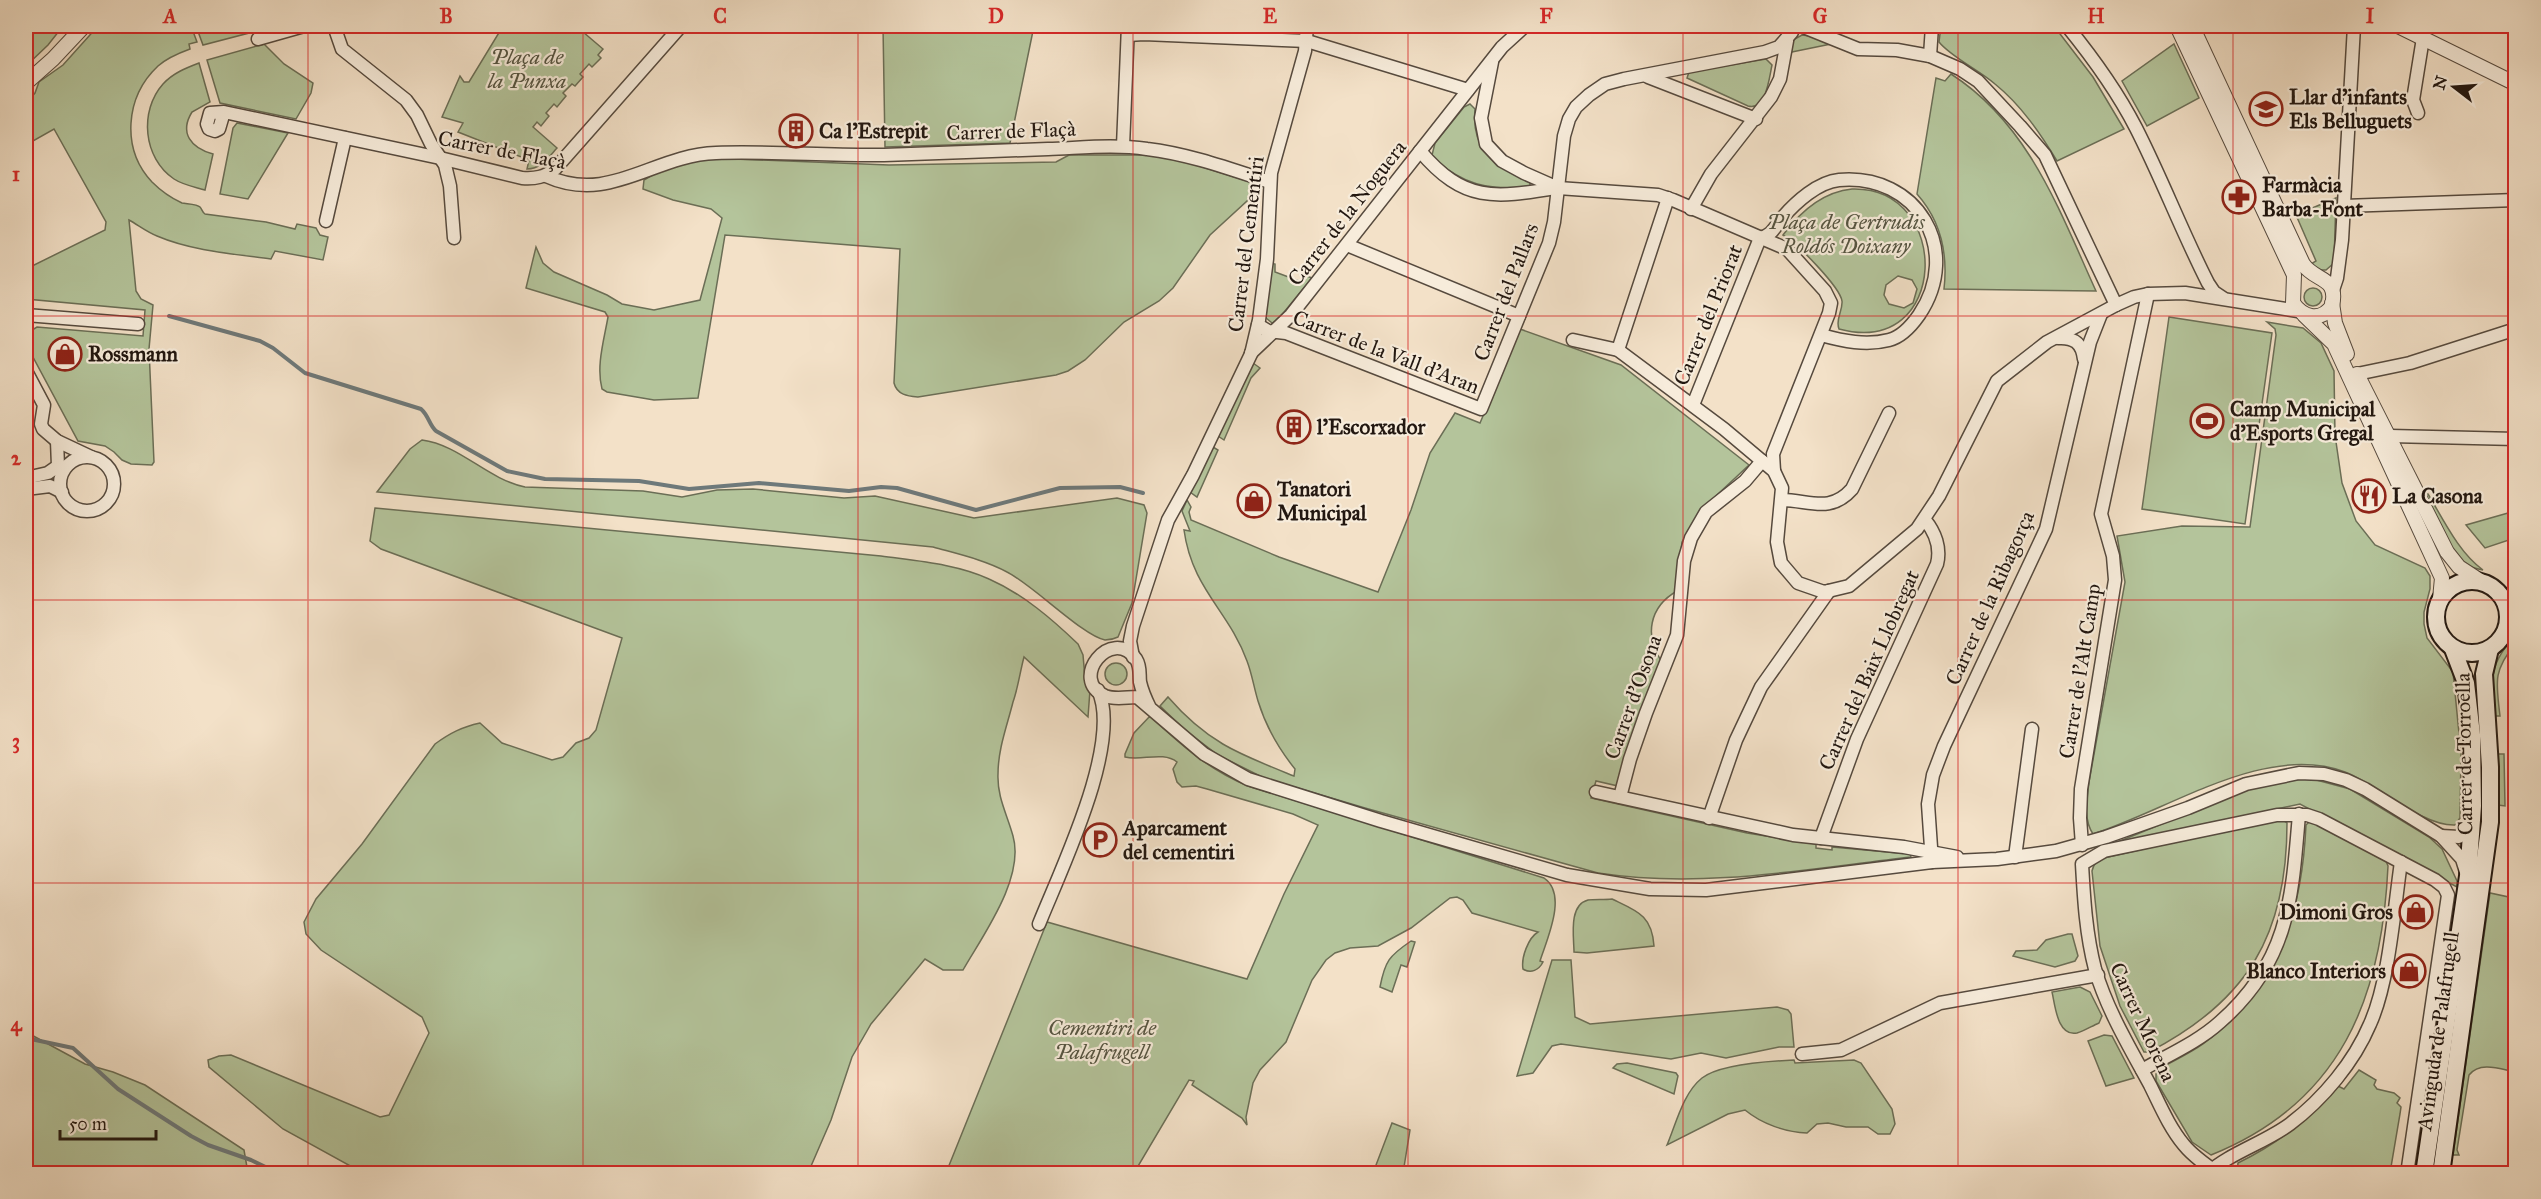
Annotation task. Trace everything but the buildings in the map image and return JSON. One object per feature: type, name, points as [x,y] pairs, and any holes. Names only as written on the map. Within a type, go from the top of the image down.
[{"type":"main road","points":[[2497,591],[2506,606],[2511,625],[2499,642],[2490,649],[2472,654],[2453,649],[2444,641],[2438,630],[2436,611],[2440,599],[2449,589],[2460,583],[2482,582],[2497,591],[2516,595]]},
{"type":"main road","name":"Carrer de Torroella","points":[[2453,649],[2466,683],[2472,735],[2473,806],[2468,876]]},
{"type":"main road","name":"Carrer de Torroella","points":[[2481,895],[2490,822],[2490,767],[2484,674],[2490,649]]},
{"type":"main road","name":"Avinguda de Palafrugell","points":[[2424,1173],[2468,876]]},
{"type":"main road","name":"Avinguda de Palafrugell","points":[[2441,1173],[2481,895]]},
{"type":"street","points":[[67,42],[72,26]]},
{"type":"street","points":[[28,83],[84,26]]},
{"type":"street","points":[[258,39],[304,26]]},
{"type":"street","points":[[334,26],[342,49],[413,108],[444,165],[450,186],[454,238]]},
{"type":"street","points":[[546,176],[555,169],[681,26]]},
{"type":"street","name":"Carrer del Cementiri","points":[[1133,657],[1130,641],[1133,626],[1168,520],[1193,475],[1251,354],[1258,325],[1267,259],[1270,182],[1307,41],[1307,26]]},
{"type":"street","name":"Carrer de la Noguera","points":[[1251,354],[1276,330],[1347,245],[1502,47],[1525,26]]},
{"type":"street","points":[[1830,38],[1834,26]]},
{"type":"street","points":[[1930,56],[1932,26]]},
{"type":"street","points":[[2067,26],[2098,64],[2125,108],[2198,264],[2212,289],[2227,300]]},
{"type":"street","points":[[2177,26],[2294,275],[2293,292],[2301,312],[2334,344],[2442,578],[2440,599]]},
{"type":"street","points":[[2192,26],[2307,270],[2325,280],[2332,297],[2341,339],[2446,552],[2459,567],[2482,582]]},
{"type":"street","points":[[1573,340],[1618,350],[1693,405],[1774,471],[1781,482],[1782,500],[1777,542],[1781,563],[1793,579],[1804,587],[1829,591],[1849,586],[1905,541],[1925,520],[1997,381],[2029,354],[2054,339],[2116,305],[2148,294],[2185,293],[2270,306],[2314,317],[2323,315],[2332,297],[2337,278],[2344,206],[2354,26]]},
{"type":"street","points":[[2398,26],[2516,84]]},
{"type":"street","points":[[1796,28],[1858,49],[1897,50],[1930,56],[1960,69],[1978,81],[2044,155],[2116,305]]},
{"type":"street","points":[[1765,52],[1779,47],[1796,28]]},
{"type":"street","points":[[1691,209],[1711,174],[1771,97],[1779,79],[1785,45],[1796,28]]},
{"type":"street","points":[[1123,146],[1128,30],[1144,34],[1307,41],[1464,95],[1476,100],[1482,110]]},
{"type":"street","points":[[2418,113],[2413,100],[2423,38]]},
{"type":"street","points":[[1765,52],[1777,62],[1779,79]]},
{"type":"street","name":"Carrer del Pallars","points":[[1481,409],[1549,243],[1554,222],[1564,136],[1569,119],[1576,107],[1605,84],[1765,52]]},
{"type":"street","points":[[1492,62],[1482,110],[1483,134],[1486,144],[1493,152],[1524,173],[1558,188]]},
{"type":"street","points":[[1687,68],[1681,77],[1682,84],[1689,92]]},
{"type":"street","points":[[1645,76],[1756,119]]},
{"type":"street","name":"Carrer de Flaçà","points":[[224,112],[522,178],[535,179],[546,176],[567,183],[609,184],[682,157],[715,153],[882,155],[1123,146],[1190,157],[1270,182]]},
{"type":"street","points":[[326,221],[345,138]]},
{"type":"street","points":[[1420,151],[1440,174],[1475,192],[1504,195],[1558,188],[1658,195],[1787,249],[1830,299],[1831,307],[1773,454],[1774,471]]},
{"type":"street","points":[[1760,238],[1774,231],[1783,217],[1814,190],[1836,180],[1860,180],[1881,184],[1901,195],[1923,214],[1934,242],[1935,279],[1928,302],[1915,321],[1899,336],[1874,343],[1853,342],[1821,334]]},
{"type":"street","points":[[1618,350],[1668,198]]},
{"type":"street","points":[[2344,206],[2516,200]]},
{"type":"street","name":"Carrer del Priorat","points":[[1693,405],[1760,238]]},
{"type":"street","points":[[1347,245],[1519,316]]},
{"type":"street","points":[[2185,293],[2199,279],[2198,264]]},
{"type":"street","points":[[2270,306],[2283,305],[2304,278],[2319,276]]},
{"type":"street","name":"Carrer de l'Alt Camp","points":[[2082,845],[2081,789],[2115,580],[2113,556],[2101,514],[2148,294]]},
{"type":"street","name":"Carrer de la Ribagorça","points":[[1932,857],[1928,804],[1933,775],[1944,746],[2046,529],[2092,332],[2102,314]]},
{"type":"street","points":[[31,318],[138,324]]},
{"type":"street","name":"Carrer de la Vall d'Aran","points":[[1258,325],[1268,331],[1276,330],[1481,409]]},
{"type":"street","points":[[2357,374],[2410,363],[2516,329]]},
{"type":"street","points":[[2054,339],[2067,338],[2078,343],[2083,352],[2085,366]]},
{"type":"street","points":[[26,371],[44,405],[41,424],[43,429],[57,441],[106,465],[113,475],[113,491],[104,505],[97,509],[81,510],[67,502],[58,466],[57,441]]},
{"type":"street","points":[[1782,500],[1821,504],[1834,503],[1846,496],[1852,489],[1889,413]]},
{"type":"street","points":[[2390,436],[2516,439]]},
{"type":"street","points":[[62,486],[66,467],[78,459],[95,458]]},
{"type":"street","name":"Carrer d'Osona","points":[[1620,797],[1646,713],[1677,635],[1684,561],[1691,538],[1706,512],[1745,481],[1762,461]]},
{"type":"street","points":[[26,478],[48,473],[58,466]]},
{"type":"street","points":[[26,489],[62,486]]},
{"type":"street","name":"Carrer del Baix Llobregat","points":[[1821,838],[1857,739],[1937,564],[1938,549],[1934,533],[1925,520]]},
{"type":"street","points":[[1709,818],[1736,740],[1761,687],[1829,591]]},
{"type":"street","name":"Carrer del Cementiri","points":[[1117,649],[1133,626]]},
{"type":"street","points":[[1039,924],[1089,802],[1104,724],[1104,708],[1091,675],[1094,661],[1107,650],[1125,651],[1133,657],[1140,669],[1140,679],[1150,708]]},
{"type":"street","points":[[1104,724],[1120,698],[1136,687],[1140,679]]},
{"type":"street","points":[[1098,690],[1104,696],[1137,697],[1204,754],[1248,779],[1392,825],[1567,875],[1650,889],[1706,890],[1932,857]]},
{"type":"street","points":[[2015,857],[2032,729]]},
{"type":"street","points":[[1596,792],[1709,818],[1932,857],[1997,859],[2082,845],[2188,808],[2246,784],[2299,773],[2324,774],[2346,780],[2365,789],[2441,836],[2462,859],[2468,876]]},
{"type":"street","points":[[2441,836],[2453,838],[2464,833],[2469,825],[2473,806]]},
{"type":"street","points":[[2142,1070],[2193,1041],[2219,1023],[2256,982],[2273,954],[2286,922],[2293,887],[2299,814],[2319,819],[2444,887],[2448,899],[2445,926]]},
{"type":"street","name":"Carrer Morena","points":[[2213,1172],[2181,1142],[2118,1024],[2098,975],[2085,914],[2082,864],[2104,851],[2277,815],[2299,814]]},
{"type":"street","points":[[2213,1172],[2291,1123],[2317,1100],[2354,1052],[2371,1024],[2380,991],[2401,862]]},
{"type":"street","name":"Avinguda de Palafrugell","points":[[2407,1173],[2445,926],[2463,909]]},
{"type":"street","points":[[1802,1054],[1841,1050],[1940,1003],[2098,975]]},
{"type":"green space","points":[[26,26],[63,26],[48,45],[26,66]]},
{"type":"green space","points":[[98,26],[191,26],[197,42],[189,44],[190,49],[169,58],[158,66],[147,79],[133,108],[131,123],[135,154],[142,169],[155,185],[182,203],[199,206],[205,214],[266,222],[295,229],[297,224],[316,228],[320,235],[328,237],[323,260],[275,251],[271,259],[184,245],[153,234],[129,220],[136,291],[141,299],[153,305],[149,349],[154,462],[152,465],[131,464],[122,460],[105,446],[78,441],[26,344],[27,333],[37,327],[143,336],[145,310],[26,299],[26,269],[105,230],[106,222],[54,129],[26,145],[26,103],[35,93],[39,82],[63,65]]},
{"type":"green space","points":[[196,26],[248,26],[253,32],[203,45]]},
{"type":"green space","name":"Plaça de la Punxa","points":[[503,26],[576,26],[603,49],[598,55],[601,58],[592,67],[589,64],[580,74],[583,77],[575,86],[572,84],[563,93],[566,96],[557,107],[554,104],[546,113],[549,116],[541,126],[537,122],[533,127],[557,148],[544,162],[532,169],[527,169],[529,160],[458,132],[463,123],[442,117],[460,76],[464,82],[469,82]]},
{"type":"green space","points":[[883,26],[1034,26],[1010,143],[885,147]]},
{"type":"green space","points":[[1941,26],[2054,26],[2093,77],[2124,129],[2057,161],[2022,110],[2004,92],[1944,48],[1939,42]]},
{"type":"green space","points":[[1802,35],[1831,44],[1787,53],[1791,41]]},
{"type":"green space","points":[[264,44],[284,64],[313,83],[311,93],[296,119],[220,103],[207,60]]},
{"type":"green space","points":[[2174,44],[2199,98],[2147,126],[2122,81]]},
{"type":"green space","points":[[1766,59],[1772,65],[1766,93],[1759,104],[1754,106],[1748,106],[1687,78],[1689,72]]},
{"type":"green space","points":[[199,63],[210,102],[192,112],[188,120],[187,133],[193,144],[213,154],[205,190],[178,181],[164,170],[156,159],[148,134],[150,107],[155,95],[175,74]]},
{"type":"green space","points":[[1951,74],[1978,94],[2021,143],[2054,200],[2096,291],[1944,289],[1945,263],[1941,238],[1932,215],[1917,194],[1936,78],[1945,81]]},
{"type":"green space","points":[[1470,104],[1475,109],[1477,137],[1482,147],[1488,155],[1506,169],[1530,182],[1530,186],[1502,188],[1476,184],[1453,173],[1432,155],[1435,143],[1464,107]]},
{"type":"green space","points":[[237,123],[288,133],[248,199],[220,194],[233,128]]},
{"type":"green space","points":[[1069,155],[1152,155],[1180,160],[1257,184],[1260,189],[1210,235],[1173,288],[1159,301],[1124,322],[1085,360],[1068,371],[1056,375],[918,397],[900,392],[894,383],[900,249],[725,235],[698,398],[654,400],[607,392],[602,389],[600,362],[608,317],[605,312],[526,288],[536,247],[543,263],[554,272],[622,304],[654,310],[700,300],[722,218],[711,209],[673,200],[643,189],[644,180],[668,166],[708,158],[889,165],[1056,162]]},
{"type":"green space","name":"Plaça de Gertrudis Roldós Doixany","points":[[1852,189],[1885,195],[1908,214],[1922,240],[1925,269],[1919,297],[1902,319],[1876,331],[1839,329],[1842,301],[1839,294],[1817,265],[1783,235],[1813,204],[1841,191]],"holes":[[[1898,276],[1912,280],[1917,289],[1913,303],[1904,308],[1889,304],[1884,295],[1886,285]]]},
{"type":"green space","points":[[2336,198],[2334,263],[2326,270],[2319,270],[2311,264],[2316,261],[2296,215]]},
{"type":"green space","points":[[1270,263],[1275,264],[1275,272],[1302,282],[1307,276],[1312,278],[1276,322],[1272,323],[1266,318]]},
{"type":"green space","points":[[2309,288],[2317,288],[2322,293],[2320,304],[2309,306],[2304,301],[2304,293]]},
{"type":"green space","name":"Camp Municipal d'Esports Gregal","points":[[2169,317],[2272,333],[2245,524],[2142,509]]},
{"type":"green space","points":[[2267,322],[2303,328],[2321,343],[2334,371],[2335,435],[2342,483],[2356,521],[2375,545],[2425,568],[2430,576],[2424,624],[2427,638],[2453,672],[2461,754],[2460,818],[2455,825],[2442,824],[2428,819],[2345,772],[2314,765],[2283,766],[2250,772],[2218,783],[2093,834],[2087,816],[2089,782],[2125,582],[2117,536],[2182,526],[2250,527],[2276,335],[2275,329]]},
{"type":"green space","points":[[1520,329],[1621,365],[1749,465],[1702,509],[1682,542],[1677,591],[1660,605],[1652,623],[1653,642],[1662,662],[1636,723],[1618,786],[1596,781],[1591,798],[1747,833],[1816,844],[1816,848],[1832,850],[1832,847],[1910,854],[1911,857],[1794,872],[1715,878],[1676,879],[1598,873],[1264,778],[1218,755],[1185,730],[1160,706],[1168,697],[1197,726],[1225,746],[1294,776],[1295,769],[1278,745],[1265,720],[1249,666],[1239,643],[1203,584],[1188,551],[1184,530],[1190,531],[1182,511],[1187,500],[1191,507],[1189,512],[1191,520],[1279,557],[1378,592],[1411,510],[1430,453],[1455,413],[1480,423]]},
{"type":"green space","points":[[1253,363],[1260,368],[1251,378],[1224,440],[1218,436]]},
{"type":"green space","points":[[422,440],[449,448],[498,477],[525,487],[643,491],[682,497],[717,490],[753,489],[844,498],[875,496],[974,518],[1117,498],[1144,505],[1147,513],[1132,603],[1118,637],[1105,640],[1084,630],[1018,578],[1007,572],[981,561],[933,547],[377,492],[410,449]]},
{"type":"green space","points":[[1213,447],[1218,450],[1197,497],[1190,492]]},
{"type":"green space","points":[[2425,492],[2459,545],[2483,570],[2469,566],[2456,554],[2423,494]]},
{"type":"green space","points":[[375,508],[881,556],[936,564],[977,574],[1002,585],[1037,608],[1078,644],[1083,655],[1085,678],[1090,690],[1088,717],[1024,657],[998,765],[999,790],[1013,836],[1015,852],[1008,888],[1000,906],[963,970],[943,970],[925,959],[871,1024],[852,1057],[831,1120],[808,1173],[363,1173],[283,1129],[209,1067],[208,1060],[231,1055],[380,1117],[389,1115],[429,1033],[422,1017],[321,950],[306,934],[304,922],[316,899],[362,844],[435,744],[446,737],[480,723],[502,743],[552,760],[563,757],[576,743],[589,738],[596,730],[622,638],[381,549],[370,541]]},
{"type":"green space","points":[[2515,511],[2515,538],[2485,548],[2466,525]]},
{"type":"green space","points":[[2515,635],[2515,644],[2503,662],[2498,677],[2500,716],[2494,716],[2493,681],[2496,664]]},
{"type":"green space","points":[[1116,663],[1124,666],[1127,674],[1124,682],[1116,685],[1108,682],[1105,674],[1108,666]]},
{"type":"green space","points":[[2515,663],[2516,712],[2513,712],[2510,680]]},
{"type":"green space","name":"Cementiri de Palafrugell","points":[[1150,716],[1184,747],[1234,780],[1248,786],[1544,878],[1551,885],[1555,905],[1551,929],[1540,961],[1543,962],[1534,970],[1523,969],[1526,949],[1538,932],[1472,913],[1463,900],[1457,897],[1450,898],[1411,928],[1378,946],[1350,948],[1335,953],[1326,960],[1312,980],[1286,1042],[1260,1070],[1253,1083],[1246,1117],[1247,1125],[1242,1118],[1192,1085],[1194,1081],[1189,1080],[1134,1173],[946,1173],[1047,922],[1247,979],[1284,894],[1318,825],[1293,814],[1207,789],[1196,786],[1182,787],[1177,782],[1173,769],[1177,762],[1171,759],[1125,757],[1134,733]]},
{"type":"green space","points":[[2496,754],[2504,754],[2505,806],[2498,805]]},
{"type":"green space","points":[[2309,778],[2350,789],[2429,837],[2442,849],[2457,881],[2457,887],[2300,804],[2110,845],[2258,785]]},
{"type":"green space","points":[[2280,818],[2287,823],[2285,863],[2279,898],[2269,931],[2255,960],[2236,986],[2212,1010],[2183,1032],[2149,1052],[2144,1052],[2120,1006],[2100,946],[2092,871],[2095,864],[2104,858]]},
{"type":"green space","points":[[2310,821],[2386,861],[2388,866],[2384,914],[2376,960],[2364,1002],[2346,1040],[2323,1076],[2293,1106],[2256,1133],[2211,1155],[2192,1142],[2156,1081],[2156,1074],[2159,1069],[2203,1044],[2229,1022],[2250,999],[2267,974],[2281,947],[2291,919],[2304,858],[2306,825]]},
{"type":"green space","points":[[2515,827],[2515,883],[2510,883]]},
{"type":"green space","points":[[2510,890],[2515,891],[2515,1072],[2484,1067],[2469,1075],[2457,1150],[2459,1155],[2453,1155],[2490,893],[2509,897]]},
{"type":"green space","points":[[1612,899],[1642,915],[1650,927],[1654,946],[1587,953],[1574,952],[1573,931],[1577,908],[1588,900]]},
{"type":"green space","points":[[2072,934],[2078,956],[2075,961],[2055,967],[2013,956],[2016,951],[2037,950],[2046,940]]},
{"type":"green space","points":[[2446,940],[2451,943],[2417,1173],[2411,1174]]},
{"type":"green space","points":[[1411,941],[1415,942],[1407,967],[1401,965],[1392,992],[1380,987],[1389,960]]},
{"type":"green space","points":[[1552,960],[1571,960],[1575,1017],[1590,1024],[1777,1007],[1788,1010],[1791,1014],[1794,1047],[1779,1047],[1726,1058],[1701,1053],[1671,1059],[1561,1044],[1552,1046],[1533,1073],[1517,1076]]},
{"type":"green space","points":[[2080,987],[2090,992],[2102,1016],[2099,1023],[2080,1032],[2070,1033],[2061,1025],[2052,992]]},
{"type":"green space","points":[[26,1032],[85,1064],[145,1085],[244,1150],[248,1173],[26,1173]]},
{"type":"green space","points":[[2104,1035],[2112,1036],[2134,1078],[2106,1086],[2088,1041]]},
{"type":"green space","points":[[1794,1060],[1795,1063],[1854,1060],[1861,1063],[1892,1109],[1895,1124],[1890,1134],[1878,1134],[1868,1127],[1846,1127],[1828,1123],[1817,1124],[1807,1133],[1790,1131],[1766,1123],[1745,1110],[1728,1114],[1667,1145],[1685,1100],[1695,1084],[1702,1078],[1733,1066]]},
{"type":"green space","points":[[1627,1063],[1676,1073],[1678,1076],[1674,1094],[1613,1068],[1617,1064]]},
{"type":"green space","points":[[2359,1070],[2376,1080],[2374,1085],[2377,1089],[2394,1093],[2400,1098],[2397,1103],[2401,1107],[2390,1173],[2346,1170],[2345,1174],[2237,1173],[2238,1163],[2266,1148],[2292,1130],[2338,1086],[2344,1089]]},
{"type":"green space","points":[[1392,1123],[1410,1130],[1403,1173],[1373,1173]]},
{"type":"waterway","points":[[169,316],[260,341],[273,348],[305,373],[421,409],[436,431],[507,471],[545,479],[639,481],[689,489],[759,483],[849,491],[881,487],[897,488],[976,510],[1060,488],[1120,487],[1143,493]]},
{"type":"waterway","points":[[26,1038],[73,1048],[118,1089],[191,1136],[280,1174]]},
{"type":"place","name":"Llar d'infants Els Belluguets","points":[[2266,109]]},
{"type":"place","name":"Ca l'Estrepit","points":[[796,131]]},
{"type":"place","name":"Farmàcia Barba-Font","points":[[2239,197]]},
{"type":"place","name":"Rossmann","points":[[65,354]]},
{"type":"place","name":"Camp Municipal d'Esports Gregal","points":[[2207,421]]},
{"type":"place","name":"l'Escorxador","points":[[1294,427]]},
{"type":"place","name":"La Casona","points":[[2369,496]]},
{"type":"place","name":"Tanatori Municipal","points":[[1254,501]]},
{"type":"place","name":"Aparcament del cementiri","points":[[1100,840]]},
{"type":"place","name":"Dimoni Gros","points":[[2416,912]]},
{"type":"place","name":"Blanco Interiors","points":[[2409,971]]}]
